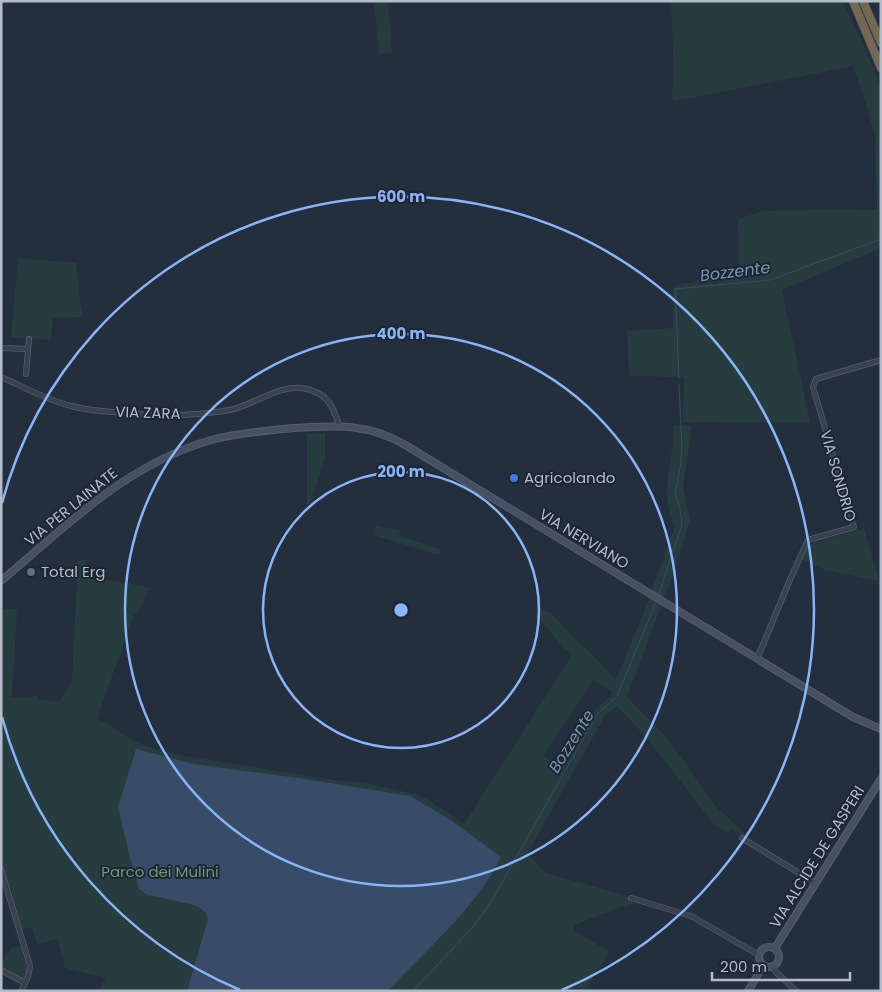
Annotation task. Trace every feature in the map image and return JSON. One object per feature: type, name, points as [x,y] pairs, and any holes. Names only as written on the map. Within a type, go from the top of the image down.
[{"type":"highway","points":[[853,1],[881,72]]},
{"type":"highway","points":[[865,1],[881,33]]},
{"type":"highway","points":[[865,1],[881,43]]},
{"type":"street","points":[[26,374],[29,339]]},
{"type":"street","points":[[1,348],[28,349]]},
{"type":"street","name":"VIA SONDRIO","points":[[757,659],[788,582],[808,540],[854,527],[813,387],[816,379],[881,360]]},
{"type":"street","name":"VIA ZARA","points":[[1,377],[72,407],[159,416],[231,409],[249,404],[280,390],[298,388],[312,391],[328,400],[334,407],[339,426]]},
{"type":"street","name":"VIA NERVIANO","points":[[307,427],[339,426],[368,429],[401,442],[860,722],[880,730]]},
{"type":"street","name":"VIA PER LAINATE","points":[[1,579],[107,492],[131,475],[156,461],[220,438],[249,432],[307,427]]},
{"type":"street","name":"VIA ALCIDE DE GASPERI","points":[[774,948],[881,778]]},
{"type":"street","points":[[742,838],[815,883]]},
{"type":"street","points":[[1,869],[29,961],[30,972],[21,991]]},
{"type":"street","points":[[631,898],[691,916],[759,955],[760,962],[764,966],[773,966],[776,972],[796,991]]},
{"type":"street","name":"VIA ALCIDE DE GASPERI","points":[[759,955],[764,948],[774,948],[779,958],[773,966]]},
{"type":"street","points":[[748,991],[764,966]]},
{"type":"street","points":[[1,970],[25,983]]},
{"type":"green space","points":[[374,1],[388,1],[392,53],[379,54]]},
{"type":"green space","points":[[671,1],[842,1],[865,48],[881,89],[881,248],[782,290],[810,422],[683,423],[684,377],[629,376],[627,331],[673,328],[673,286],[739,272],[738,219],[763,211],[877,209],[875,136],[853,66],[675,101],[671,97],[674,74]]},
{"type":"green space","points":[[18,258],[76,263],[82,317],[53,318],[51,340],[11,337]]},
{"type":"green space","name":"Parco dei Mulini","points":[[692,425],[683,488],[690,521],[675,569],[627,697],[667,738],[717,808],[745,833],[743,836],[731,829],[728,834],[713,823],[645,736],[617,706],[606,714],[527,854],[546,873],[624,895],[632,900],[632,904],[626,907],[623,906],[575,925],[574,931],[609,951],[585,991],[98,991],[106,978],[65,968],[58,939],[37,944],[32,927],[22,930],[1,865],[1,609],[17,609],[12,697],[38,696],[39,699],[59,702],[72,682],[77,580],[62,579],[77,561],[86,560],[87,578],[149,588],[137,615],[134,614],[97,719],[145,746],[179,755],[333,780],[371,784],[414,794],[427,799],[464,824],[572,655],[537,616],[543,610],[551,613],[616,680],[645,609],[675,526],[668,508],[667,496],[673,444],[673,426]],"holes":[[[593,680],[610,690],[613,694],[595,710],[561,767],[543,756]]]},
{"type":"green space","points":[[325,433],[325,457],[307,515],[307,434]]},
{"type":"green space","points":[[376,525],[400,531],[399,535],[440,549],[439,555],[373,535]]},
{"type":"green space","points":[[864,528],[879,581],[825,570],[803,560],[809,545]]},
{"type":"green space","points":[[20,946],[27,968],[23,980],[1,966],[11,948]]},
{"type":"water","points":[[136,749],[194,764],[410,796],[452,821],[501,857],[478,894],[464,911],[388,991],[187,991],[208,919],[206,913],[199,907],[148,895],[139,889],[118,807]]},
{"type":"waterway","name":"Bozzente","points":[[679,378],[675,289],[770,280],[881,239]]},
{"type":"waterway","name":"Bozzente","points":[[658,596],[682,524],[680,508],[675,494],[682,448],[679,385]]},
{"type":"waterway","name":"Bozzente","points":[[413,991],[473,927],[491,902],[596,716],[617,696],[657,600]]},
{"type":"place","name":"Agricolando","points":[[514,478]]},
{"type":"place","name":"Total Erg","points":[[31,572]]}]
